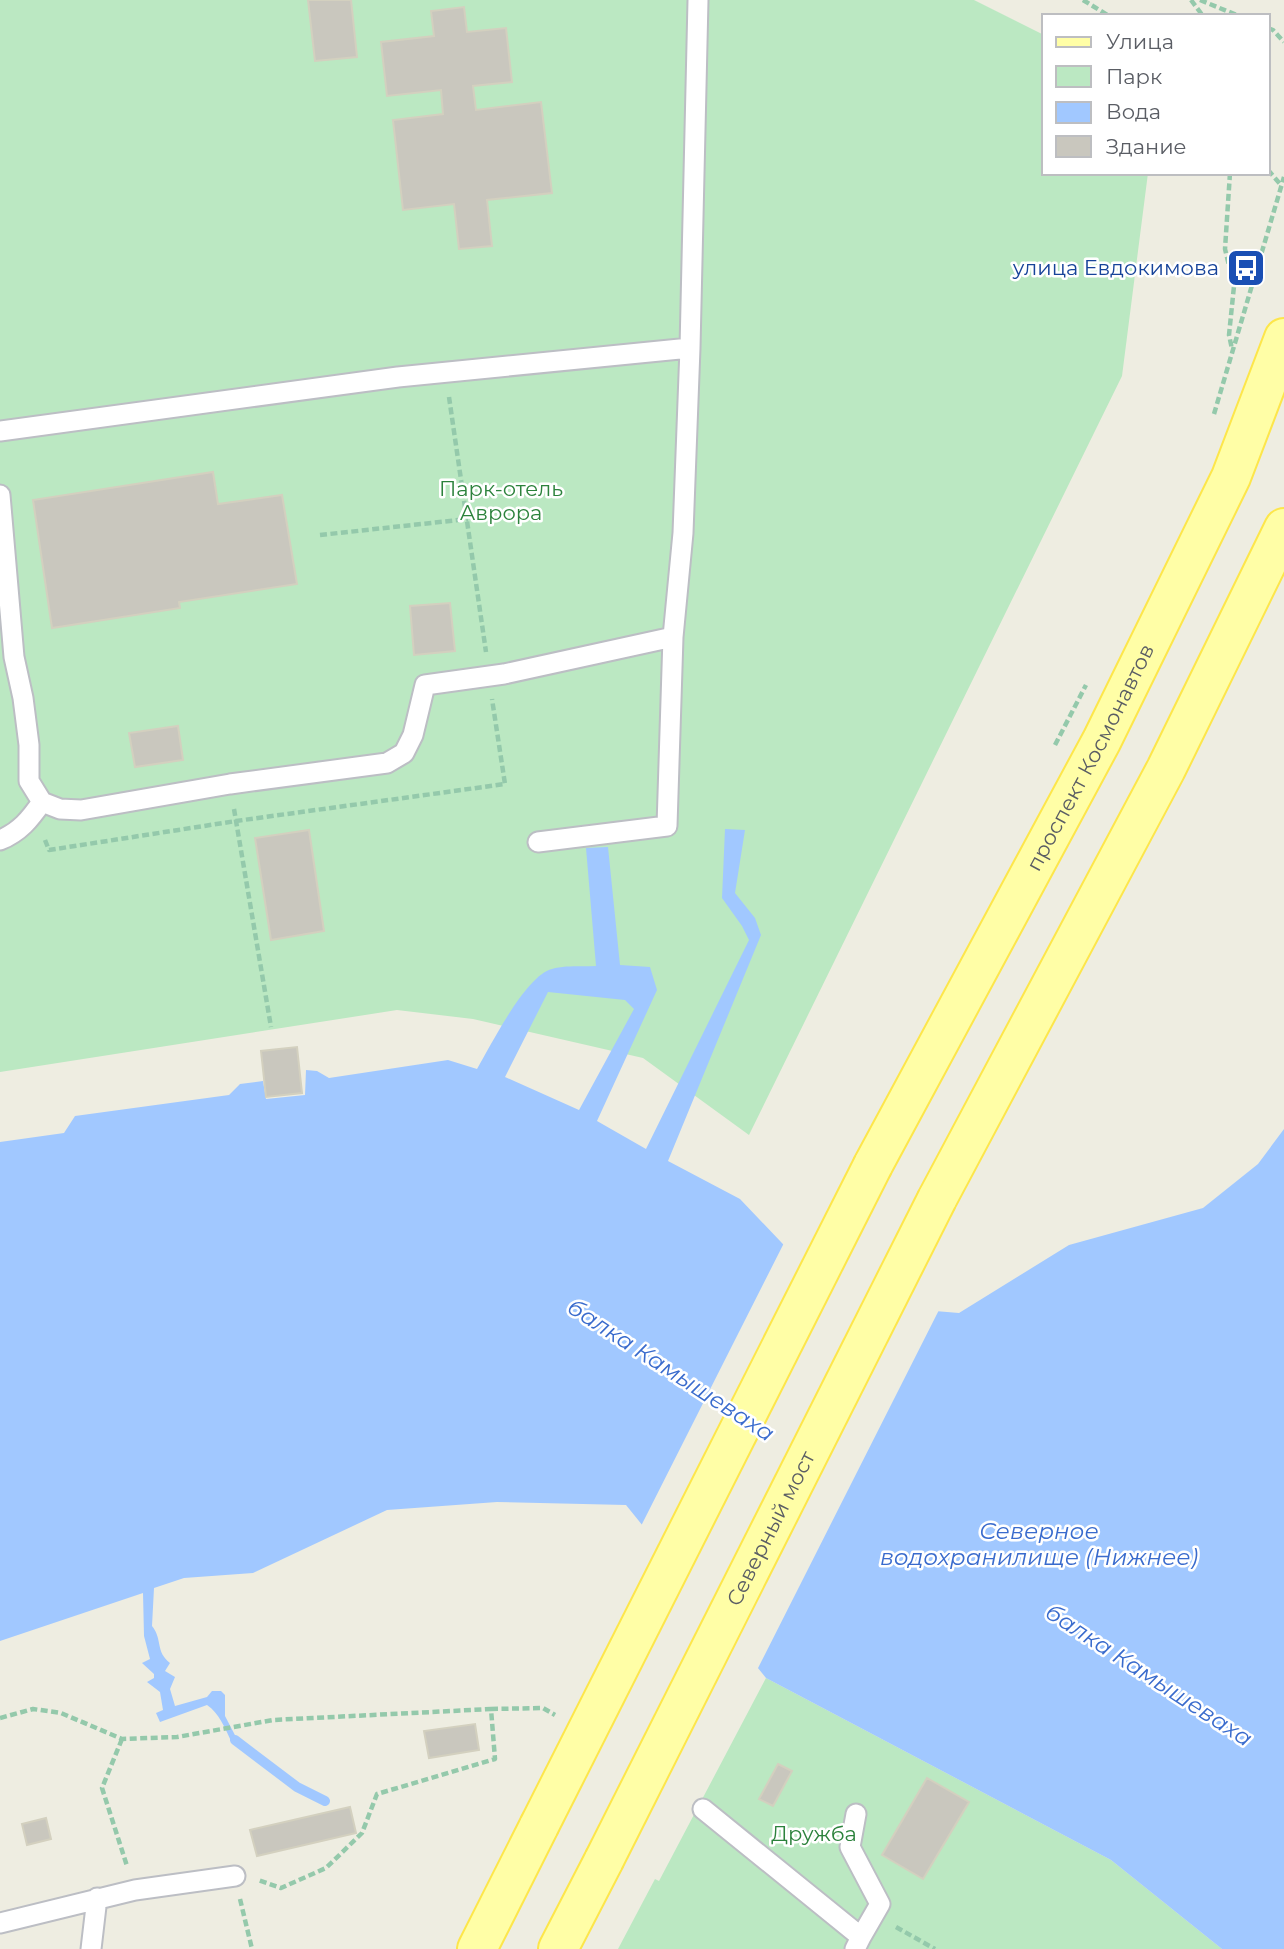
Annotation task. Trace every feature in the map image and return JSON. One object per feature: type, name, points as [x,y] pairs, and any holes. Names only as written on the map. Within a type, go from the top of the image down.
[{"type":"main road","name":"проспект Космонавтов","points":[[477,1949],[873,1165],[1102,740],[1231,477],[1284,338]]},
{"type":"main road","name":"Северный мост","points":[[558,1949],[937,1199],[1166,769],[1284,528]]},
{"type":"lane","points":[[538,842],[667,826],[673,637],[682,533],[690,348],[698,0]]},
{"type":"lane","points":[[0,431],[445,372],[690,348]]},
{"type":"lane","points":[[0,495],[7,656],[23,698],[29,745],[29,781],[42,802],[60,809],[81,810],[230,784],[387,763],[404,753],[413,735],[425,685],[489,676],[673,637]]},
{"type":"lane","points":[[0,840],[15,834],[42,802]]},
{"type":"lane","points":[[703,1809],[858,1943],[880,1904],[850,1847],[856,1814]]},
{"type":"lane","points":[[0,1923],[135,1890],[235,1876]]},
{"type":"lane","points":[[90,1949],[97,1898]]},
{"type":"path","points":[[1083,0],[1106,14]]},
{"type":"path","points":[[1200,0],[1234,14]]},
{"type":"path","points":[[1270,29],[1284,42]]},
{"type":"path","points":[[1270,172],[1281,186]]},
{"type":"path","points":[[1230,175],[1225,249],[1234,286],[1229,335],[1233,351]]},
{"type":"path","points":[[1212,421],[1284,177]]},
{"type":"path","points":[[30,819],[49,850],[505,784],[445,372]]},
{"type":"path","points":[[320,535],[468,519]]},
{"type":"path","points":[[1052,751],[1090,678]]},
{"type":"path","points":[[230,784],[271,1027]]},
{"type":"path","points":[[0,1718],[33,1709],[61,1713],[122,1739],[177,1737],[273,1720],[491,1709],[495,1759],[377,1794],[362,1833],[326,1868],[281,1888],[250,1877],[235,1876],[252,1949]]},
{"type":"path","points":[[122,1739],[102,1788],[135,1890]]},
{"type":"path","points":[[894,1926],[936,1949]]},
{"type":"green space","name":"Парк-отель Аврора","points":[[0,0],[974,0],[1042,34],[1042,175],[1148,175],[1122,376],[749,1135],[643,1058],[473,1019],[397,1010],[0,1072]]},
{"type":"green space","name":"Дружба","points":[[766,1678],[1111,1860],[1222,1949],[618,1949],[655,1879],[659,1881]]},
{"type":"water","name":"Северное водохранилище (Нижнее)","points":[[725,829],[745,830],[735,893],[755,918],[761,935],[668,1161],[740,1199],[839,1303],[959,1313],[1069,1245],[1203,1208],[1258,1164],[1284,1129],[1284,1949],[1222,1949],[1111,1860],[766,1678],[626,1505],[497,1502],[387,1510],[253,1573],[184,1578],[154,1588],[152,1626],[162,1654],[170,1663],[165,1671],[175,1677],[170,1689],[175,1706],[207,1697],[212,1691],[221,1691],[225,1695],[225,1716],[237,1739],[231,1741],[218,1716],[207,1705],[160,1722],[156,1713],[163,1710],[160,1692],[147,1682],[154,1678],[154,1674],[142,1663],[150,1659],[144,1636],[143,1593],[0,1641],[0,1142],[64,1133],[75,1116],[229,1095],[240,1084],[263,1081],[266,1099],[305,1095],[306,1070],[317,1071],[329,1078],[448,1060],[477,1069],[510,1012],[542,974],[557,968],[596,966],[586,848],[608,847],[620,965],[650,967],[657,990],[597,1121],[646,1149],[749,940],[722,898]],"holes":[[[548,992],[625,1000],[634,1009],[579,1110],[505,1077]]]},
{"type":"pier","points":[[785,1241],[840,1300],[940,1308],[756,1672],[640,1528]]},
{"type":"building","points":[[308,0],[351,0],[357,57],[315,61]]},
{"type":"building","points":[[464,7],[467,32],[506,28],[512,82],[473,86],[476,110],[541,102],[552,193],[487,200],[492,246],[459,249],[454,204],[403,210],[393,120],[443,114],[441,90],[387,96],[381,42],[434,36],[431,11]]},
{"type":"building","points":[[213,472],[218,504],[282,495],[297,584],[179,602],[180,608],[52,628],[33,500]]},
{"type":"building","points":[[450,603],[455,651],[414,655],[410,606]]},
{"type":"building","points":[[178,726],[183,760],[135,767],[129,733]]},
{"type":"building","points":[[309,830],[324,931],[271,940],[255,838]]},
{"type":"building","points":[[297,1047],[302,1093],[266,1097],[261,1051]]},
{"type":"building","points":[[475,1724],[479,1750],[429,1758],[424,1731]]},
{"type":"building","points":[[778,1764],[792,1771],[773,1806],[759,1799]]},
{"type":"building","points":[[927,1778],[969,1802],[923,1879],[882,1855]]},
{"type":"building","points":[[350,1807],[356,1833],[257,1856],[250,1830]]},
{"type":"building","points":[[46,1818],[51,1839],[27,1845],[22,1824]]},
{"type":"waterway","points":[[235,1740],[297,1787],[325,1801]]},
{"type":"place","name":"улица Евдокимова","points":[[1246,268]]},
{"type":"water label","name":"балка Камышеваха","points":[[671,1370]]},
{"type":"water label","name":"балка Камышеваха","points":[[1149,1675]]}]
